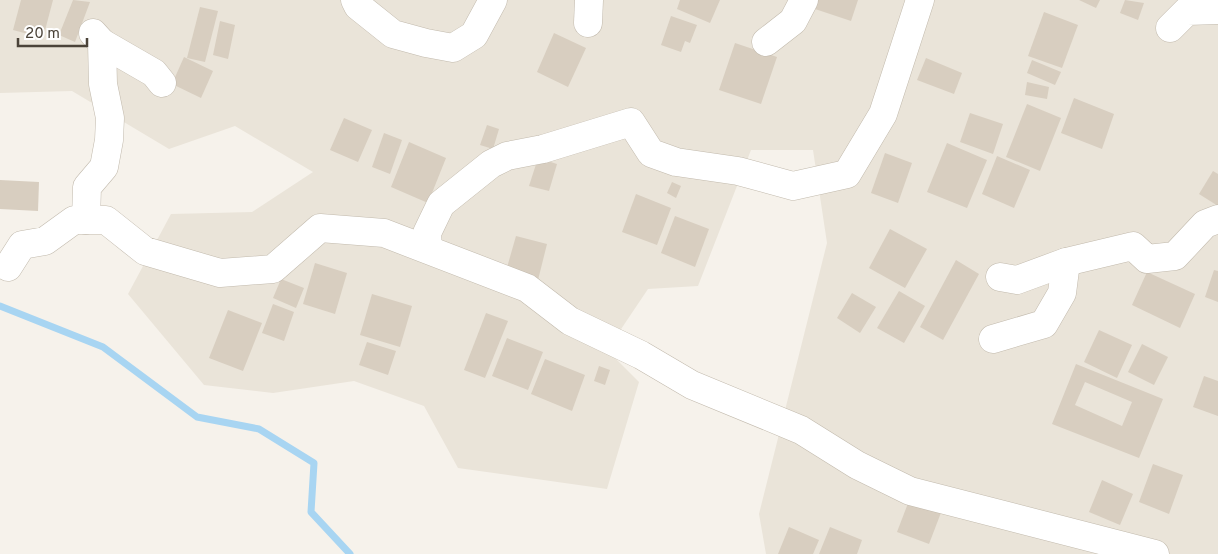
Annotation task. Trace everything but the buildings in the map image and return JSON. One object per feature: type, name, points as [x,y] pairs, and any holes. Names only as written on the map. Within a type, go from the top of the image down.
[{"type":"street","points":[[354,0],[358,6],[393,34],[426,44],[453,48],[474,35],[493,0]]},
{"type":"street","points":[[766,42],[793,21],[804,0]]},
{"type":"street","points":[[428,249],[427,233],[441,204],[491,164],[507,156],[543,149],[631,122],[651,153],[676,162],[738,171],[794,186],[847,174],[883,114],[920,0]]},
{"type":"street","points":[[1170,28],[1187,12],[1218,10]]},
{"type":"street","points":[[86,220],[87,187],[104,167],[110,118],[104,92],[98,38],[154,73],[162,83]]},
{"type":"street","points":[[1000,277],[1017,280],[1066,262],[1133,246],[1147,259],[1175,256],[1205,224],[1218,219]]},
{"type":"street","points":[[8,267],[22,244],[45,241],[74,220],[106,220],[145,251],[220,273],[273,270],[320,228],[376,231],[428,249],[527,288],[570,321],[641,355],[692,385],[801,430],[857,465],[910,491],[1155,554]]},
{"type":"street","points":[[993,339],[1044,324],[1062,293],[1066,262]]},
{"type":"shaded area","points":[[0,0],[1218,0],[1218,554],[766,554],[759,514],[827,243],[813,150],[751,150],[698,286],[648,289],[607,350],[639,382],[607,489],[458,468],[424,406],[354,381],[273,393],[204,385],[128,294],[171,214],[252,212],[313,172],[235,126],[169,149],[72,91],[0,93]]},
{"type":"waterway","points":[[0,306],[103,347],[197,417],[259,429],[314,463],[311,512],[350,554]]}]
